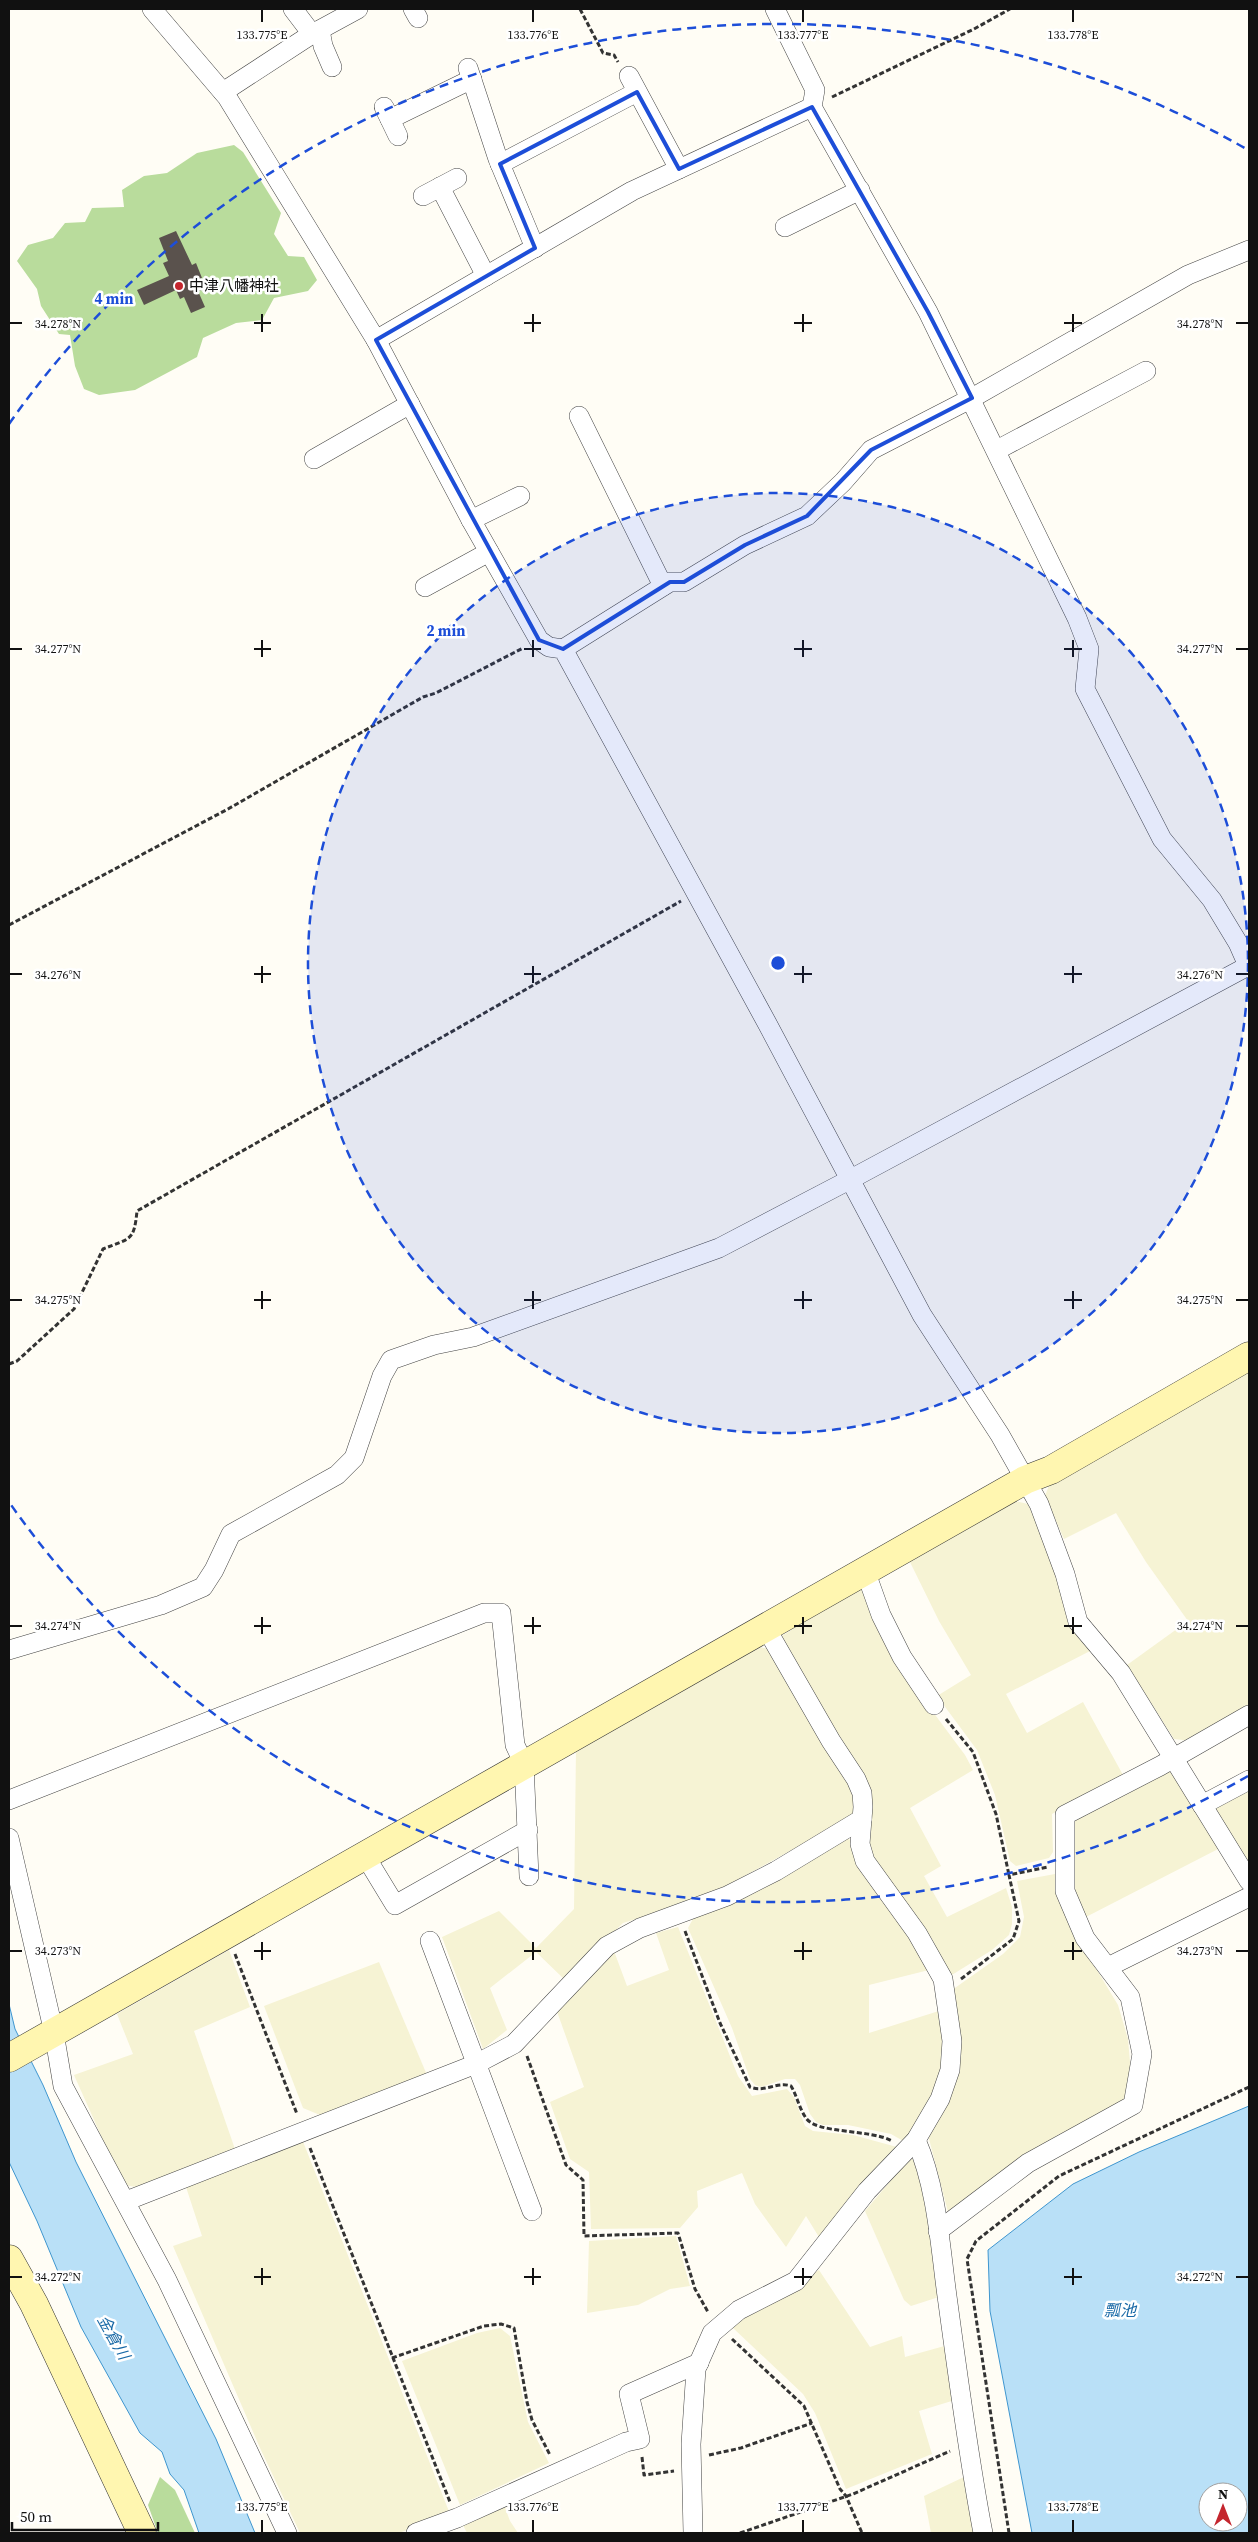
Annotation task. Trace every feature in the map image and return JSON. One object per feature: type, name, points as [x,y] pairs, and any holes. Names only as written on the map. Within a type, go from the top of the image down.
[{"type":"street","points":[[152,9],[223,92],[376,340],[471,520],[539,640],[548,647],[563,649],[670,582],[684,582],[745,545],[807,516],[843,482],[871,450],[972,398],[1188,275],[1249,250]]},
{"type":"street","points":[[293,9],[316,32],[332,67]]},
{"type":"street","points":[[223,92],[316,32],[358,9]]},
{"type":"street","points":[[9,1650],[161,1605],[203,1587],[214,1570],[231,1534],[338,1475],[354,1458],[382,1376],[391,1360],[434,1344],[473,1337],[719,1248],[851,1180],[1247,959],[1212,900],[1162,839],[1085,689],[1089,649],[1077,618],[972,398],[924,304],[812,107],[814,90],[775,9]]},
{"type":"street","points":[[391,121],[470,74],[500,164],[534,248]]},
{"type":"street","points":[[500,164],[633,84],[679,169]]},
{"type":"street","points":[[376,340],[632,191],[812,107]]},
{"type":"street","points":[[423,196],[457,178]]},
{"type":"street","points":[[440,187],[486,276]]},
{"type":"street","points":[[784,227],[860,190]]},
{"type":"street","points":[[997,450],[1146,371]]},
{"type":"street","points":[[314,459],[410,404]]},
{"type":"street","points":[[579,416],[663,586]]},
{"type":"street","points":[[471,520],[520,496]]},
{"type":"street","points":[[425,586],[489,552]]},
{"type":"street","points":[[563,649],[696,892],[922,1315],[1000,1435],[1039,1504],[1065,1574],[1078,1622],[1121,1673],[1249,1881]]},
{"type":"street","points":[[9,2058],[228,1935],[364,1854],[866,1573],[1025,1480],[1051,1470],[1249,1356]]},
{"type":"street","points":[[866,1573],[881,1615],[902,1657],[934,1705]]},
{"type":"street","points":[[9,1800],[484,1614],[501,1614],[515,1745],[524,1764],[529,1876]]},
{"type":"street","points":[[693,2533],[691,2464],[696,2370],[712,2333],[739,2310],[796,2281],[867,2191],[911,2145],[940,2099],[950,2070],[952,2041],[943,1979],[917,1933],[865,1861],[860,1844],[862,1792],[856,1778],[831,1741],[766,1628]]},
{"type":"street","points":[[938,2231],[1028,2163],[1133,2105],[1142,2054],[1130,1997],[1085,1938],[1065,1891],[1065,1815],[1249,1715]]},
{"type":"street","points":[[1202,1805],[1249,1780]]},
{"type":"street","points":[[126,2201],[476,2064],[514,2044],[608,1946],[640,1928],[727,1896],[776,1871],[862,1819]]},
{"type":"street","points":[[364,1854],[395,1904],[528,1830]]},
{"type":"street","points":[[9,1838],[50,2035],[63,2086],[167,2280],[286,2533]]},
{"type":"street","points":[[1108,1967],[1249,1897]]},
{"type":"street","points":[[430,1941],[532,2211]]},
{"type":"street","points":[[911,2145],[926,2164],[938,2231],[967,2444],[983,2533]]},
{"type":"street","points":[[9,2259],[34,2304],[142,2533]]},
{"type":"street","points":[[416,2533],[457,2518],[626,2442],[640,2439],[629,2394],[699,2363]]},
{"type":"path","points":[[580,9],[603,53],[614,54],[633,84]]},
{"type":"path","points":[[812,107],[974,29],[1010,9]]},
{"type":"path","points":[[9,926],[228,809],[423,697],[436,693],[539,640]]},
{"type":"path","points":[[9,1364],[17,1362],[74,1309],[103,1249],[130,1238],[136,1231],[138,1211],[266,1136],[696,892]]},
{"type":"path","points":[[934,1705],[973,1752],[996,1814],[1019,1920],[1013,1939],[946,1991]]},
{"type":"path","points":[[1009,1875],[1065,1863]]},
{"type":"path","points":[[679,1914],[720,2023],[750,2087],[757,2090],[784,2083],[791,2086],[806,2119],[814,2124],[824,2128],[852,2130],[885,2137],[911,2145]]},
{"type":"path","points":[[228,1935],[392,2358],[457,2518]]},
{"type":"path","points":[[520,2037],[566,2165],[583,2180],[584,2236],[678,2233],[694,2289],[712,2320],[804,2406],[840,2489],[846,2496],[862,2533]]},
{"type":"path","points":[[1009,2533],[967,2259],[976,2241],[1059,2176],[1249,2087]]},
{"type":"path","points":[[392,2358],[484,2326],[501,2324],[514,2328],[516,2347],[532,2420],[558,2472]]},
{"type":"path","points":[[640,2439],[644,2475],[691,2464],[812,2423]]},
{"type":"path","points":[[740,2533],[846,2496],[967,2444]]},
{"type":"highlighted area","points":[[637,92],[679,169],[812,107],[928,312],[972,398],[871,450],[807,516],[745,545],[684,582],[670,582],[563,649],[539,640],[376,340],[535,248],[500,164]]},
{"type":"shaded area","points":[[1249,1365],[1249,1708],[1192,1741],[1174,1739],[1127,1665],[1188,1621],[1146,1562],[1116,1513],[1064,1539],[1045,1496],[1051,1480]]},
{"type":"shaded area","points":[[1010,1500],[1028,1504],[1092,1650],[1006,1694],[1027,1733],[1083,1702],[1123,1775],[1052,1814],[1053,1852],[1049,1858],[1016,1866],[1010,1861],[995,1795],[977,1750],[937,1696],[971,1675],[939,1621],[908,1558]]},
{"type":"shaded area","points":[[860,1587],[867,1591],[930,1708],[965,1755],[973,1770],[910,1808],[941,1866],[924,1876],[947,1917],[1006,1888],[1012,1907],[1012,1924],[1009,1935],[992,1950],[947,1978],[941,1957],[932,1939],[873,1860],[870,1844],[871,1825],[867,1782],[780,1637]]},
{"type":"shaded area","points":[[760,1647],[768,1649],[852,1782],[859,1809],[852,1817],[704,1898],[623,1923],[565,1980],[536,1952],[490,1988],[507,2030],[483,2049],[442,1937],[499,1911],[536,1948],[574,1909],[576,1749]]},
{"type":"shaded area","points":[[1169,1768],[1222,1847],[1084,1918],[1069,1875],[1071,1827],[1079,1816]]},
{"type":"shaded area","points":[[1249,1791],[1249,1865],[1214,1809]]},
{"type":"shaded area","points":[[847,1836],[914,1935],[929,1970],[869,1985],[869,2033],[942,2010],[945,2073],[905,2142],[891,2134],[848,2125],[823,2125],[816,2122],[810,2114],[800,2085],[795,2079],[785,2079],[761,2087],[755,2085],[750,2079],[732,2028],[688,1928],[694,1917],[753,1894],[754,1888]]},
{"type":"shaded area","points":[[1055,1874],[1071,1927],[1118,2005],[1128,2039],[1132,2085],[1120,2105],[1056,2136],[1034,2154],[948,2212],[928,2135],[952,2093],[960,2067],[952,1990],[1003,1954],[1020,1937],[1024,1917],[1017,1881]]},
{"type":"shaded area","points":[[678,1927],[738,2076],[752,2096],[787,2089],[794,2097],[805,2126],[813,2131],[853,2135],[897,2147],[822,2242],[806,2216],[786,2247],[755,2204],[742,2173],[697,2191],[698,2207],[680,2228],[591,2229],[589,2172],[570,2159],[550,2102],[584,2087],[555,2006],[614,1951],[627,1986],[669,1970],[656,1933]]},
{"type":"shaded area","points":[[229,1950],[250,2007],[194,2031],[236,2152],[137,2187],[123,2185],[74,2075],[133,2054],[117,2014]]},
{"type":"shaded area","points":[[379,1962],[427,2075],[320,2115],[303,2108],[264,2006]]},
{"type":"shaded area","points":[[302,2139],[450,2514],[399,2533],[300,2533],[260,2448],[173,2246],[202,2236],[186,2187]]},
{"type":"shaded area","points":[[910,2158],[916,2162],[921,2174],[942,2296],[911,2306],[904,2300],[865,2211]]},
{"type":"shaded area","points":[[676,2236],[690,2286],[670,2289],[638,2305],[587,2313],[589,2241]]},
{"type":"shaded area","points":[[819,2270],[870,2347],[902,2336],[905,2357],[948,2345],[955,2400],[919,2411],[932,2454],[846,2489],[815,2413],[803,2394],[733,2328],[744,2316]]},
{"type":"shaded area","points":[[500,2328],[510,2336],[528,2422],[549,2463],[460,2505],[402,2361],[477,2333]]},
{"type":"shaded area","points":[[966,2476],[978,2533],[931,2533],[924,2496]]},
{"type":"shaded area","points":[[504,2505],[510,2521],[518,2533],[467,2533],[463,2525]]},
{"type":"green space","points":[[234,145],[243,152],[281,213],[274,234],[288,256],[304,257],[317,280],[308,291],[274,298],[262,320],[236,323],[203,338],[197,357],[135,390],[99,395],[84,389],[75,366],[70,335],[59,334],[41,306],[37,289],[17,261],[28,245],[53,238],[65,223],[85,222],[92,208],[124,207],[122,190],[144,176],[167,173],[197,153]]},
{"type":"green space","points":[[160,2477],[175,2490],[195,2533],[158,2533],[148,2505]]},
{"type":"water","name":"金倉川","points":[[9,2004],[15,2029],[43,2085],[76,2162],[216,2439],[255,2533],[199,2533],[184,2490],[170,2474],[162,2452],[140,2433],[81,2327],[37,2221],[9,2162]]},
{"type":"water","name":"瓢池","points":[[1249,2106],[1249,2533],[1032,2533],[990,2311],[988,2250],[1073,2184],[1139,2152]]},
{"type":"building","name":"中津八幡神社","points":[[176,231],[192,265],[196,263],[202,278],[197,280],[202,290],[198,291],[205,307],[191,313],[184,297],[180,299],[176,290],[144,305],[137,290],[169,276],[163,263],[168,261],[159,238]]},
{"type":"place","name":"中津八幡神社","points":[[179,286]]}]
